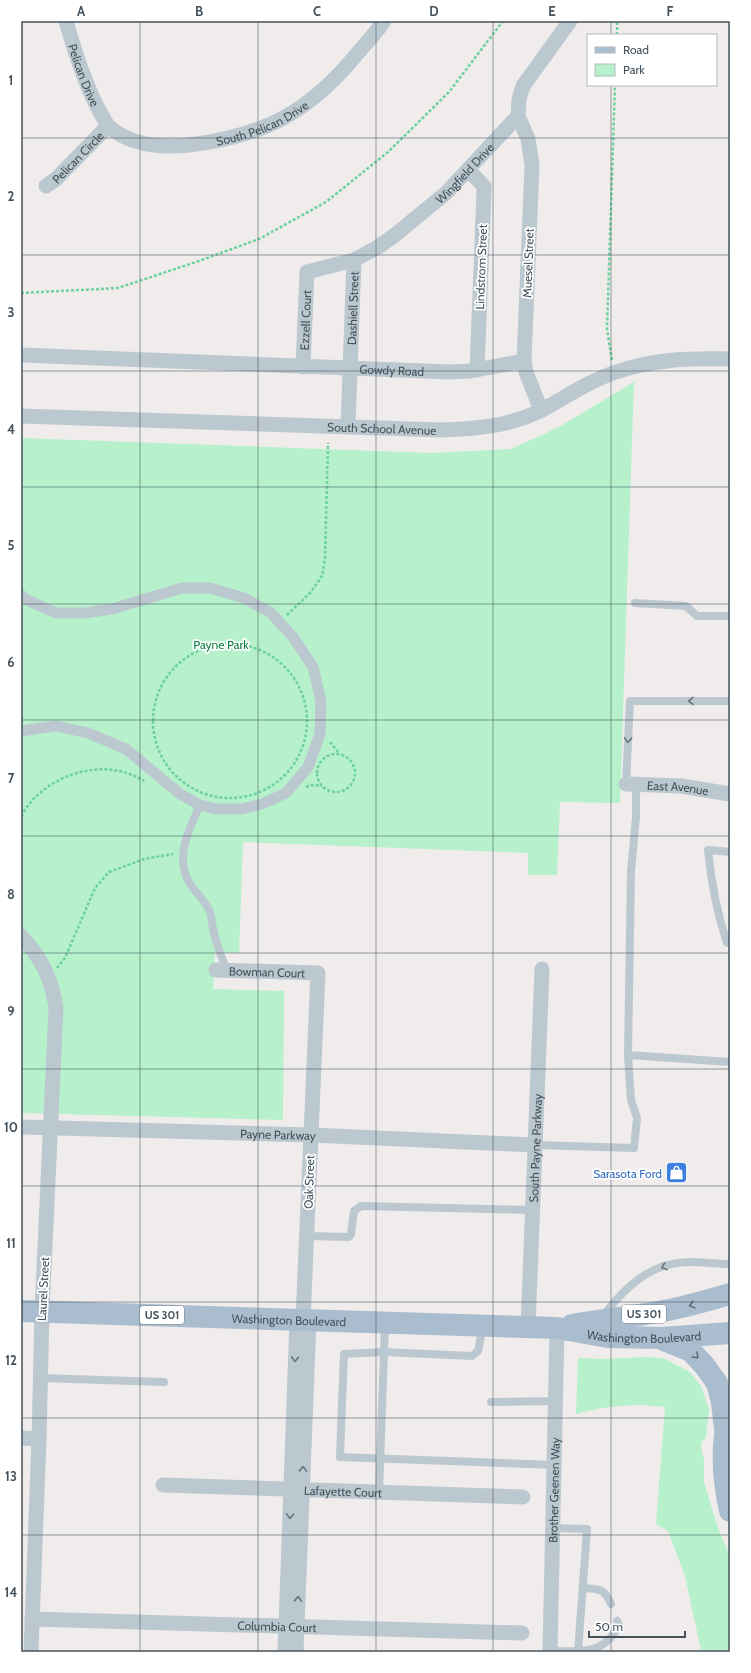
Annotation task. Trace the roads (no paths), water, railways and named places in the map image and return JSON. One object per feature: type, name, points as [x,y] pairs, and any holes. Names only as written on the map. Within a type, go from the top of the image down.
[{"type":"main road","name":"Washington Boulevard","points":[[558,1328],[672,1309],[730,1294]]},
{"type":"main road","name":"Washington Boulevard","points":[[31,1311],[558,1328],[608,1337],[661,1338],[728,1332]]},
{"type":"main road","points":[[661,1338],[691,1351],[704,1365],[717,1383],[727,1419],[723,1458],[724,1476],[730,1511]]},
{"type":"street","name":"Pelican Drive","points":[[66,21],[91,96],[108,126]]},
{"type":"street","name":"South Pelican Drive","points":[[108,126],[130,140],[156,146],[180,146],[206,143],[233,138],[270,126],[300,109],[322,92],[349,64],[384,21]]},
{"type":"street","points":[[518,116],[519,99],[523,86],[570,21]]},
{"type":"street","name":"Wingfield Drive","points":[[307,272],[354,260],[378,246],[416,219],[446,193],[518,116]]},
{"type":"street","name":"Muesel Street","points":[[518,116],[528,140],[532,165],[524,361],[526,372],[541,410]]},
{"type":"street","name":"Pelican Circle","points":[[46,186],[56,179],[108,126]]},
{"type":"street","name":"Lindstrom Street","points":[[468,170],[484,186],[477,370]]},
{"type":"street","name":"Dashiell Street","points":[[348,427],[354,260]]},
{"type":"street","name":"Ezzell Court","points":[[303,368],[307,272]]},
{"type":"street","points":[[730,348],[730,360]]},
{"type":"street","name":"Gowdy Road","points":[[21,355],[350,370],[450,372],[477,370],[524,361]]},
{"type":"street","name":"South School Avenue","points":[[21,416],[441,430],[470,429],[498,425],[541,410],[600,379],[643,364],[664,360],[692,358],[730,360]]},
{"type":"street","points":[[21,595],[27,600],[56,613],[84,613],[112,609],[182,588],[210,588],[244,598],[270,612],[293,637],[313,667],[321,701],[320,734],[308,767],[286,793],[262,804],[242,809],[216,809],[200,805],[180,794],[126,749],[88,733],[56,726],[21,731]]},
{"type":"street","name":"East Avenue","points":[[631,784],[681,786],[730,794]]},
{"type":"street","name":"Laurel Street","points":[[21,936],[41,960],[50,977],[56,1008],[51,1127],[31,1311],[40,1378],[31,1652]]},
{"type":"street","name":"South Payne Parkway","points":[[528,1327],[542,969]]},
{"type":"street","name":"Bowman Court","points":[[221,970],[318,973]]},
{"type":"street","name":"Oak Street","points":[[291,1626],[318,973]]},
{"type":"street","name":"Payne Parkway","points":[[21,1126],[311,1135],[536,1145]]},
{"type":"street","name":"Brother Geenen Way","points":[[550,1652],[558,1328]]},
{"type":"street","points":[[21,1438],[39,1439]]},
{"type":"street","name":"Lafayette Court","points":[[163,1485],[296,1488],[523,1497]]},
{"type":"street","name":"Columbia Court","points":[[32,1619],[522,1633]]},
{"type":"street","points":[[285,1652],[291,1626]]},
{"type":"street","points":[[291,1626],[296,1652]]},
{"type":"lane","points":[[635,603],[686,606],[697,616],[730,616]]},
{"type":"lane","points":[[536,1145],[634,1148],[636,1118],[631,1100],[628,1055],[631,872],[636,817],[631,784],[630,701],[730,701]]},
{"type":"lane","points":[[200,805],[188,831],[183,852],[183,864],[190,882],[211,914],[221,970]]},
{"type":"lane","points":[[730,852],[708,850],[711,882],[727,943],[730,943]]},
{"type":"lane","points":[[628,1055],[730,1062]]},
{"type":"lane","points":[[307,1236],[349,1237],[351,1234],[354,1211],[361,1206],[533,1210]]},
{"type":"lane","points":[[600,1320],[618,1296],[637,1279],[646,1274],[669,1265],[689,1262],[730,1264]]},
{"type":"lane","points":[[379,1492],[385,1322]]},
{"type":"lane","points":[[483,1326],[478,1350],[472,1356],[384,1352],[344,1354],[340,1457],[554,1465]]},
{"type":"lane","points":[[40,1378],[164,1382]]},
{"type":"lane","points":[[491,1402],[556,1402]]},
{"type":"lane","points":[[553,1528],[587,1529],[578,1652]]},
{"type":"lane","points":[[582,1588],[600,1589],[607,1594],[612,1604]]},
{"type":"lane","points":[[550,1652],[578,1652],[600,1647],[615,1632],[619,1625],[618,1621]]},
{"type":"place","name":"Sarasota Ford","points":[[677,1173]]},
{"type":"park label","name":"Payne Park","points":[[221,644]]}]
